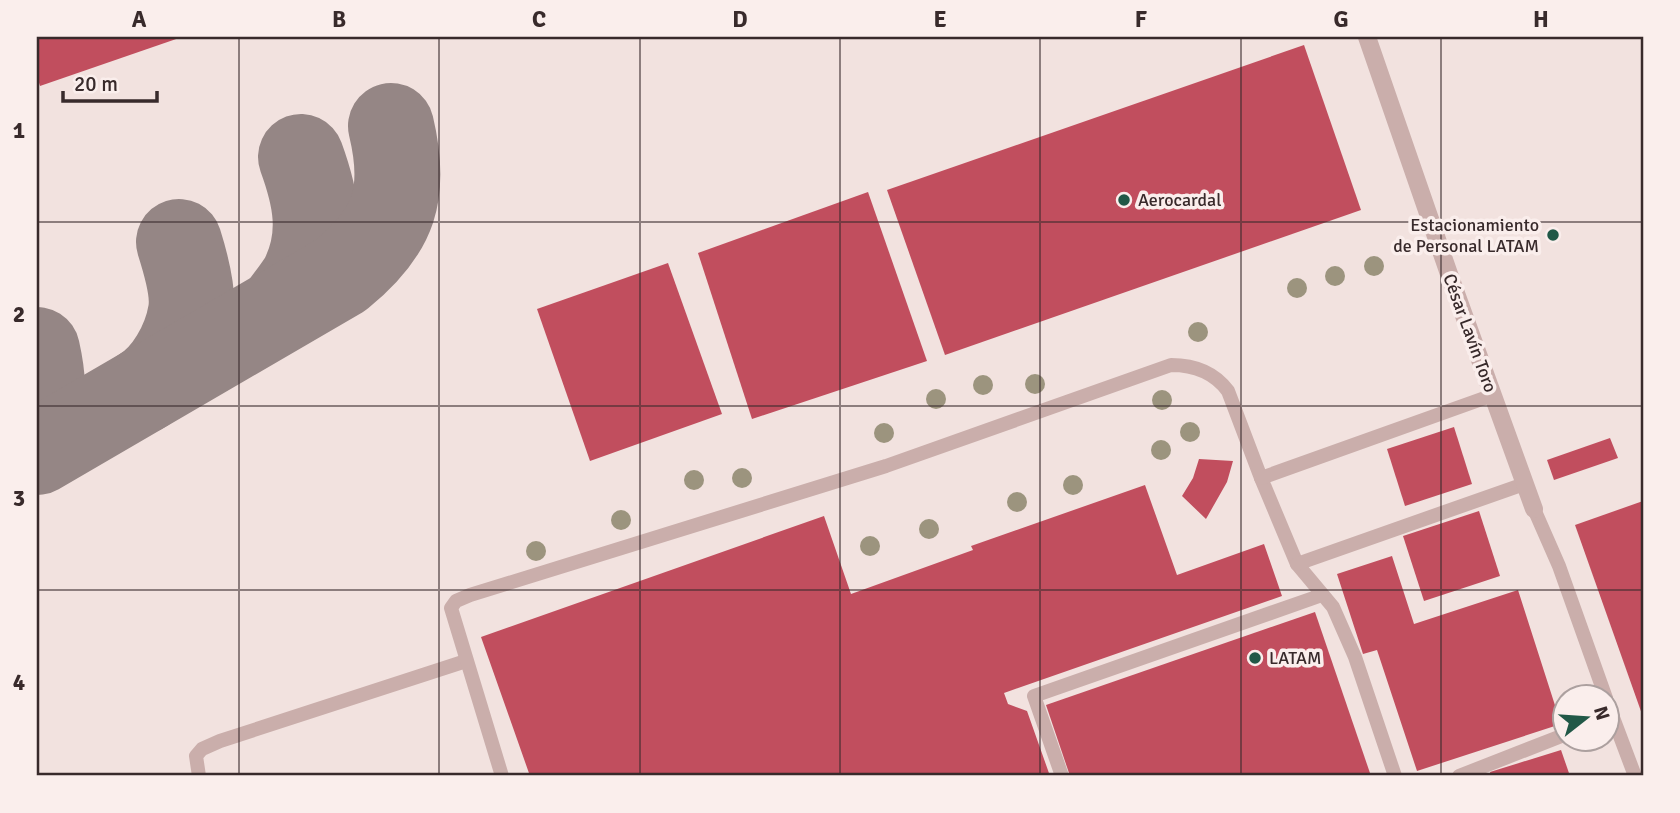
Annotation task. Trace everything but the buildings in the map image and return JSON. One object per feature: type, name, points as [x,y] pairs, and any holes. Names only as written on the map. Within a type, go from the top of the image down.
[{"type":"street","name":"César Lavín Toro","points":[[1367,37],[1534,509]]},
{"type":"lane","points":[[502,776],[451,608],[456,601],[886,466],[1171,365],[1189,365],[1220,380],[1228,391],[1297,564],[1333,607],[1355,657],[1395,776]]},
{"type":"lane","points":[[1261,478],[1493,396]]},
{"type":"lane","points":[[1297,564],[1524,484]]},
{"type":"lane","points":[[1534,509],[1559,566],[1601,684]]},
{"type":"lane","points":[[1062,776],[1034,696],[1322,595]]},
{"type":"lane","points":[[198,776],[196,756],[202,749],[220,741],[466,661]]},
{"type":"lane","points":[[1459,776],[1550,740]]},
{"type":"lane","points":[[1620,742],[1635,776]]},
{"type":"taxiway","points":[[37,452],[341,275],[359,259],[374,243],[392,209],[398,171],[391,126]]},
{"type":"taxiway","points":[[281,309],[303,278],[310,262],[316,232],[314,202],[301,157]]},
{"type":"taxiway","points":[[140,392],[159,377],[174,358],[185,335],[191,312],[191,295],[179,242]]},
{"type":"taxiway","points":[[37,350],[42,384],[37,419]]},
{"type":"place","name":"Aerocardal","points":[[1124,200]]},
{"type":"place","name":"Estacionamiento de Personal LATAM","points":[[1553,235]]},
{"type":"place","name":"LATAM","points":[[1255,658]]}]
